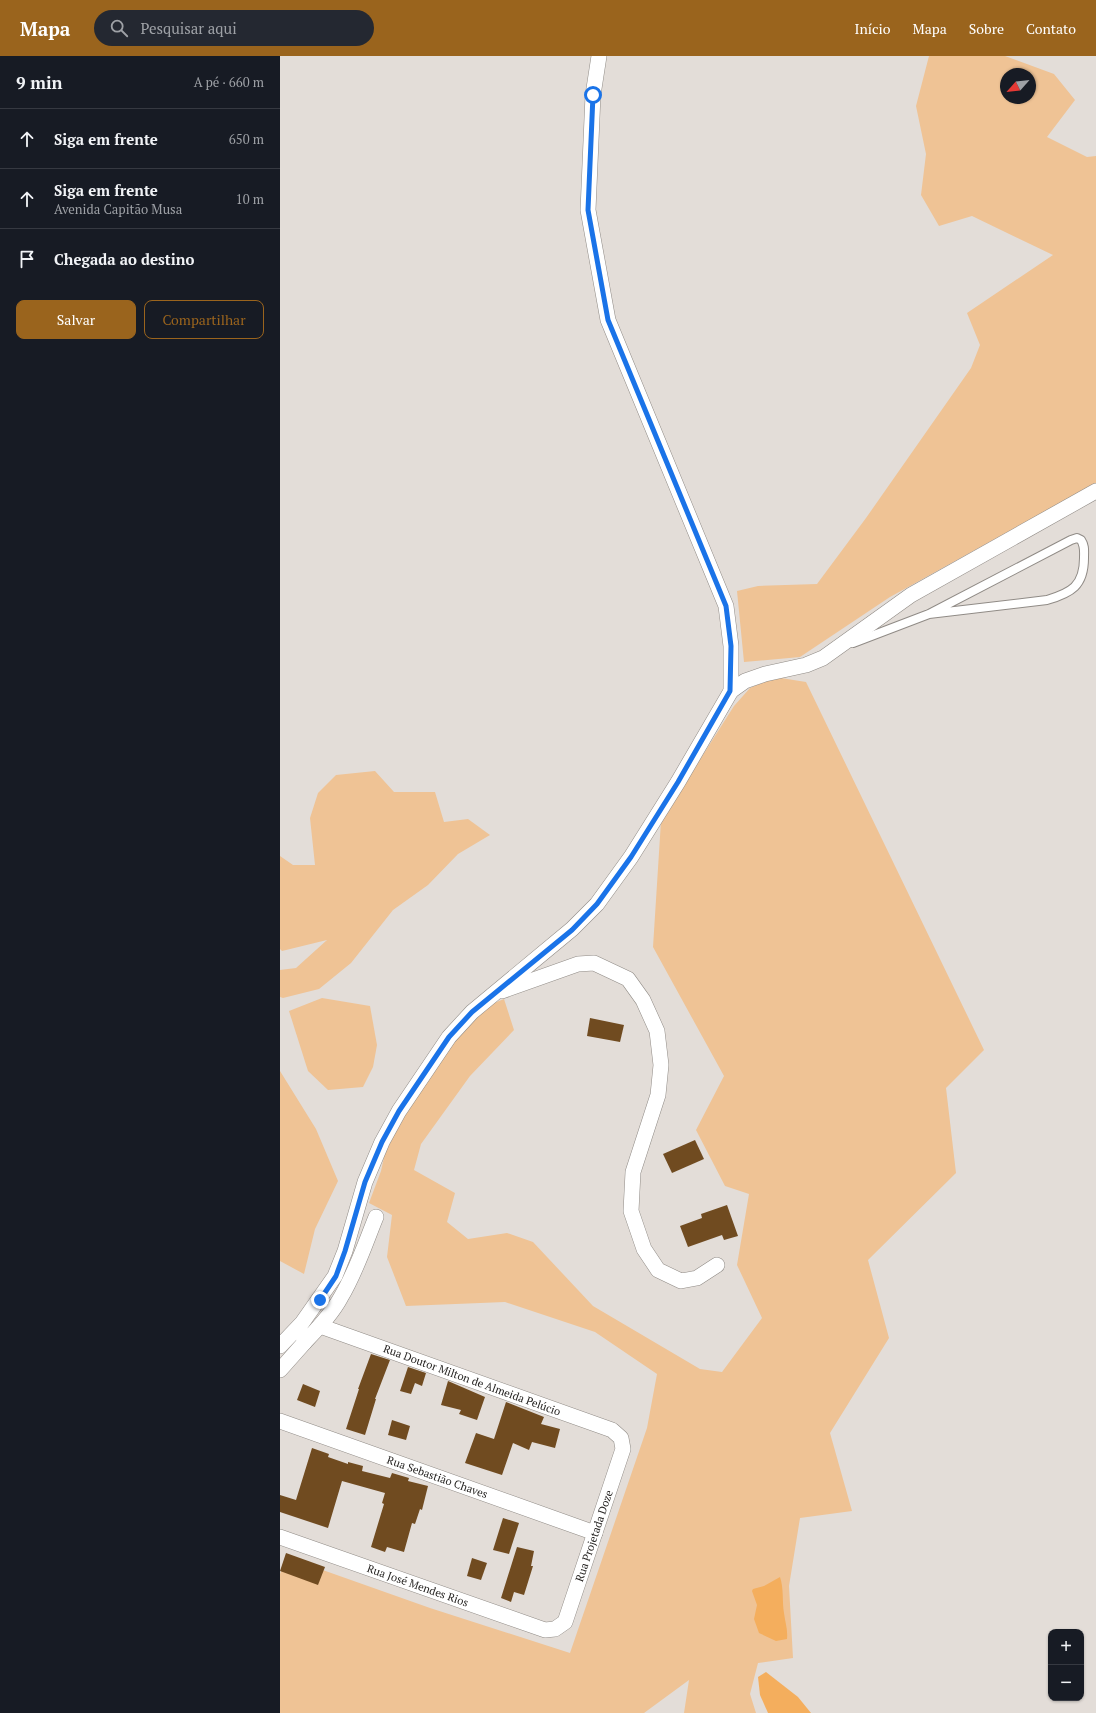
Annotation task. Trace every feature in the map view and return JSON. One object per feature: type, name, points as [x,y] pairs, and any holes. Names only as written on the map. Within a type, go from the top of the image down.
[{"type":"street","points":[[598,56],[593,95],[588,210],[608,320],[726,606],[731,646],[730,691]]},
{"type":"street","points":[[280,1346],[302,1323],[336,1276],[345,1251],[365,1182],[382,1142],[399,1111],[449,1037],[472,1012],[572,930],[597,904],[631,857],[678,782],[730,691],[745,681],[823,658],[910,595],[1096,491]]},
{"type":"street","points":[[493,994],[578,964],[594,963],[628,979],[643,1000],[657,1031],[661,1065],[658,1095],[633,1172],[631,1211],[644,1249],[658,1270],[681,1281],[697,1278],[717,1265]]},
{"type":"street","points":[[280,1370],[320,1326],[341,1298],[354,1272],[376,1217]]},
{"type":"street","points":[[302,1323],[304,1343]]},
{"type":"street","name":"Rua Doutor Milton de Almeida Pelúcio","points":[[320,1326],[612,1430],[620,1438]]},
{"type":"street","name":"Rua Sebastião Chaves","points":[[280,1421],[595,1534]]},
{"type":"street","name":"Rua Projetada Doze","points":[[555,1629],[565,1622],[595,1534],[623,1449],[620,1438]]},
{"type":"street","name":"Rua José Mendes Rios","points":[[280,1537],[545,1630],[555,1629]]},
{"type":"lane","points":[[837,649],[929,614],[1071,540],[1077,538],[1081,540],[1084,546],[1084,570],[1080,580],[1075,587],[1063,595],[1047,600],[929,614]]},
{"type":"shaded area","points":[[929,56],[1005,56],[1054,74],[1075,100],[1047,137],[1087,157],[1096,156],[1096,483],[890,597],[800,657],[744,662],[737,591],[758,586],[817,584],[866,518],[971,368],[980,345],[967,313],[1053,255],[972,216],[939,226],[921,195],[926,154],[916,106]]},
{"type":"shaded area","points":[[781,678],[806,682],[984,1050],[946,1088],[956,1173],[868,1260],[889,1338],[830,1433],[852,1511],[800,1518],[789,1586],[793,1658],[758,1663],[750,1694],[756,1713],[684,1713],[689,1680],[644,1713],[280,1713],[280,1574],[286,1557],[430,1608],[570,1653],[647,1428],[657,1374],[595,1332],[505,1302],[406,1306],[387,1257],[392,1215],[369,1203],[381,1171],[388,1139],[445,1049],[477,1010],[504,999],[514,1030],[470,1076],[421,1144],[414,1170],[455,1193],[447,1222],[468,1239],[507,1233],[533,1242],[593,1306],[700,1369],[722,1372],[762,1318],[737,1265],[749,1194],[725,1186],[696,1130],[724,1076],[653,947],[661,821],[734,706],[750,688],[763,682]]},
{"type":"shaded area","points":[[375,771],[394,792],[435,792],[444,822],[468,819],[490,835],[458,854],[428,885],[393,910],[351,963],[319,989],[283,998],[280,997],[280,970],[296,968],[327,940],[282,951],[280,949],[280,856],[293,865],[315,865],[310,818],[318,793],[336,775]]},
{"type":"shaded area","points":[[322,998],[370,1006],[377,1045],[373,1067],[363,1087],[328,1090],[308,1071],[289,1011]]},
{"type":"shaded area","points":[[280,1071],[316,1129],[338,1181],[315,1229],[304,1274],[280,1261]]},
{"type":"shaded area","points":[[780,1577],[787,1639],[776,1641],[759,1633],[754,1619],[757,1605],[752,1591],[753,1589],[764,1586]]},
{"type":"shaded area","points":[[766,1672],[798,1697],[811,1713],[768,1713],[760,1695],[758,1677]]},
{"type":"building","points":[[590,1018],[624,1025],[620,1042],[587,1036]]},
{"type":"building","points":[[695,1140],[704,1159],[672,1173],[663,1154]]},
{"type":"building","points":[[727,1205],[738,1236],[724,1240],[722,1235],[688,1247],[680,1226],[702,1218],[701,1214]]},
{"type":"building","points":[[371,1354],[390,1360],[375,1399],[365,1435],[346,1429],[358,1389]]},
{"type":"building","points":[[408,1367],[426,1373],[422,1386],[415,1383],[411,1394],[400,1391]]},
{"type":"building","points":[[448,1381],[485,1397],[477,1420],[459,1414],[461,1410],[441,1405]]},
{"type":"building","points":[[303,1384],[320,1391],[315,1407],[297,1400]]},
{"type":"building","points":[[506,1402],[544,1417],[541,1424],[560,1429],[555,1448],[532,1442],[529,1450],[513,1443],[502,1475],[465,1463],[476,1433],[494,1439]]},
{"type":"building","points":[[392,1420],[410,1426],[406,1440],[388,1435]]},
{"type":"building","points":[[312,1448],[329,1454],[328,1457],[348,1464],[348,1462],[363,1466],[362,1471],[390,1478],[392,1473],[409,1478],[408,1481],[428,1486],[422,1510],[420,1509],[415,1524],[412,1523],[404,1552],[387,1547],[385,1552],[371,1547],[384,1504],[382,1503],[385,1493],[342,1481],[328,1528],[280,1512],[280,1495],[296,1500]]},
{"type":"building","points":[[503,1518],[519,1523],[509,1554],[493,1550]]},
{"type":"building","points":[[517,1547],[534,1551],[531,1566],[533,1566],[524,1595],[514,1592],[511,1602],[501,1598]]},
{"type":"building","points":[[286,1553],[325,1567],[318,1585],[280,1571]]},
{"type":"building","points":[[472,1558],[487,1563],[481,1580],[467,1576]]},
{"type":"route","points":[[320,1300],[336,1276],[345,1251],[365,1182],[382,1142],[399,1111],[449,1037],[472,1012],[534,959],[572,930],[597,904],[631,857],[678,782],[730,691],[731,646],[726,606],[608,320],[588,210],[593,95]]}]
